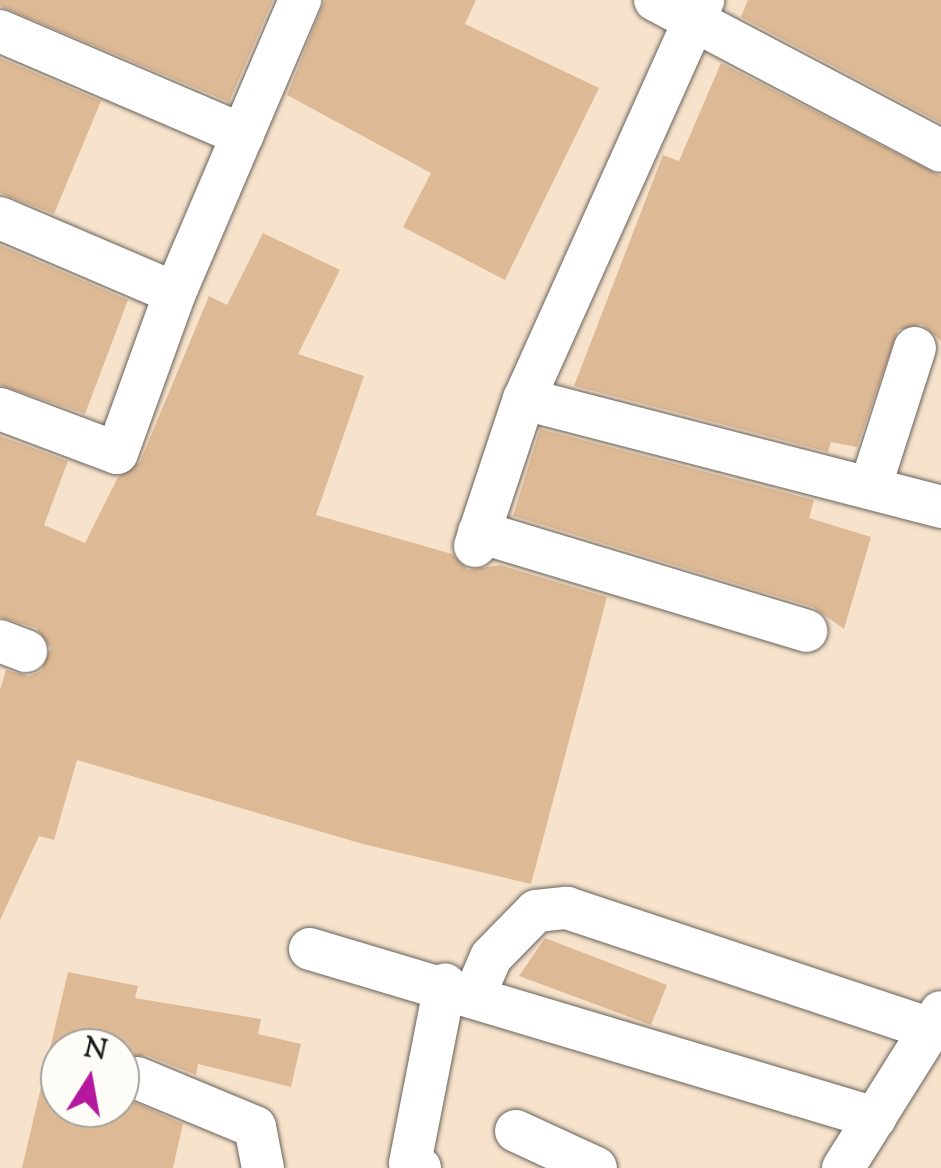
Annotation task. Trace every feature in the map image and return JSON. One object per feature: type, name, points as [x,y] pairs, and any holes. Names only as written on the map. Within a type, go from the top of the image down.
[{"type":"street","points":[[0,409],[116,453],[175,292],[300,0]]},
{"type":"street","points":[[655,0],[698,10],[941,151]]},
{"type":"street","points":[[698,10],[524,399],[477,539],[806,631]]},
{"type":"street","points":[[0,31],[243,135]]},
{"type":"street","points":[[0,218],[175,292]]},
{"type":"street","points":[[870,488],[915,348]]},
{"type":"street","points":[[524,399],[941,507]]},
{"type":"street","points":[[420,1168],[410,1163],[460,990],[536,911],[566,908],[931,1047],[875,1118],[843,1168]]},
{"type":"street","points":[[310,948],[875,1118]]},
{"type":"street","points":[[140,1079],[255,1127],[262,1168]]},
{"type":"street","points":[[516,1131],[596,1168]]},
{"type":"building","points":[[0,0],[273,0],[229,102],[0,6]]},
{"type":"building","points":[[325,0],[476,0],[465,24],[599,88],[505,280],[403,227],[431,173],[287,95]]},
{"type":"building","points":[[748,0],[941,0],[941,123],[741,17]]},
{"type":"building","points":[[0,58],[101,101],[54,214],[0,193]]},
{"type":"building","points":[[721,63],[941,176],[941,341],[922,324],[898,330],[857,447],[831,442],[828,452],[574,386],[663,155],[679,161]]},
{"type":"building","points":[[263,233],[340,270],[298,354],[364,376],[316,515],[452,554],[468,570],[500,565],[607,597],[531,884],[363,844],[77,760],[54,840],[39,836],[0,920],[0,690],[6,670],[29,676],[41,671],[51,648],[36,628],[0,617],[0,436],[68,461],[44,525],[85,543],[118,477],[140,462],[209,296],[227,305]]},
{"type":"building","points":[[0,245],[128,300],[85,414],[0,385]]},
{"type":"building","points":[[540,429],[814,500],[809,518],[871,537],[844,629],[813,607],[513,516]]},
{"type":"building","points":[[545,938],[667,985],[651,1025],[519,976]]},
{"type":"building","points":[[68,972],[138,986],[135,998],[261,1019],[258,1034],[301,1044],[291,1087],[198,1064],[196,1075],[146,1055],[140,1056],[140,1028],[55,1028]]},
{"type":"building","points":[[40,1091],[40,1128],[140,1128],[140,1105],[183,1124],[173,1168],[22,1168]]}]
